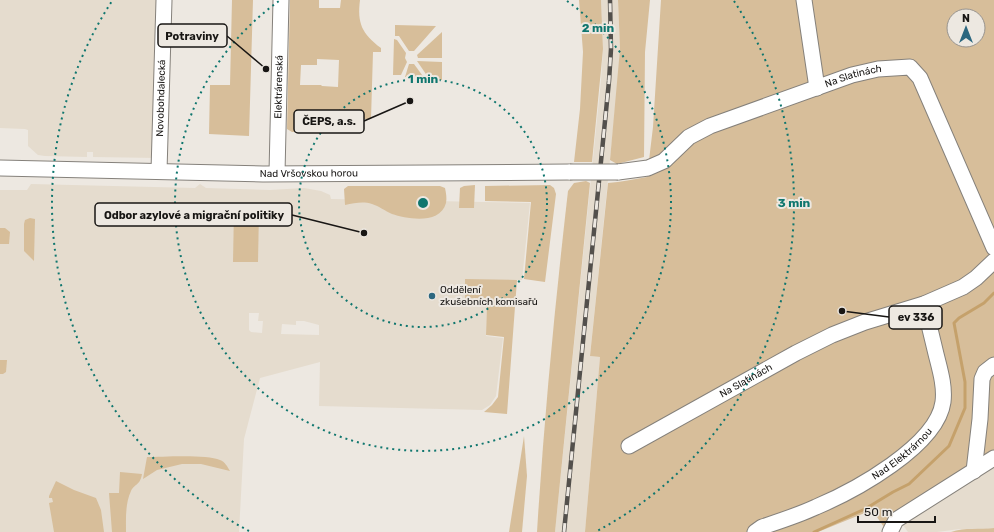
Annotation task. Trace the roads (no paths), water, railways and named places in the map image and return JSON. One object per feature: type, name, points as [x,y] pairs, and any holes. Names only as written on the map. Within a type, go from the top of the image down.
[{"type":"street","name":"Novobohdalecká","points":[[159,171],[164,0]]},
{"type":"street","name":"Elektrárenská","points":[[277,173],[282,0]]},
{"type":"street","points":[[804,0],[817,88]]},
{"type":"street","name":"Na Slatinách","points":[[618,172],[648,168],[664,161],[689,137],[710,126],[852,75],[878,69],[910,67],[920,78],[994,248]]},
{"type":"street","name":"Nad Vršovskou horou","points":[[0,168],[90,171],[277,173],[454,174],[618,172]]},
{"type":"street","name":"Na Slatinách","points":[[629,446],[832,335],[865,322],[924,304],[963,287],[976,278],[994,261]]},
{"type":"street","name":"Nad Elektrárnou","points":[[755,532],[762,527],[817,507],[854,488],[900,459],[921,442],[928,434],[941,411],[943,390],[941,373],[924,304]]},
{"type":"street","points":[[974,471],[980,419],[982,379],[985,372],[994,365]]},
{"type":"street","points":[[893,526],[994,458]]},
{"type":"waterway","points":[[814,532],[865,509],[909,484],[949,446],[965,408],[965,382],[954,323],[959,318],[984,303],[994,293]]},
{"type":"railway","points":[[564,532],[609,81],[611,49],[610,0]]},
{"type":"place","name":"Potraviny","points":[[266,69]]},
{"type":"place","name":"ČEPS, a.s.","points":[[410,101]]},
{"type":"place","name":"Odbor azylové a migrační politiky","points":[[364,233]]},
{"type":"place","name":"Oddělení zkušebních komisařů","points":[[432,296]]},
{"type":"place","name":"ev 336","points":[[842,311]]}]
